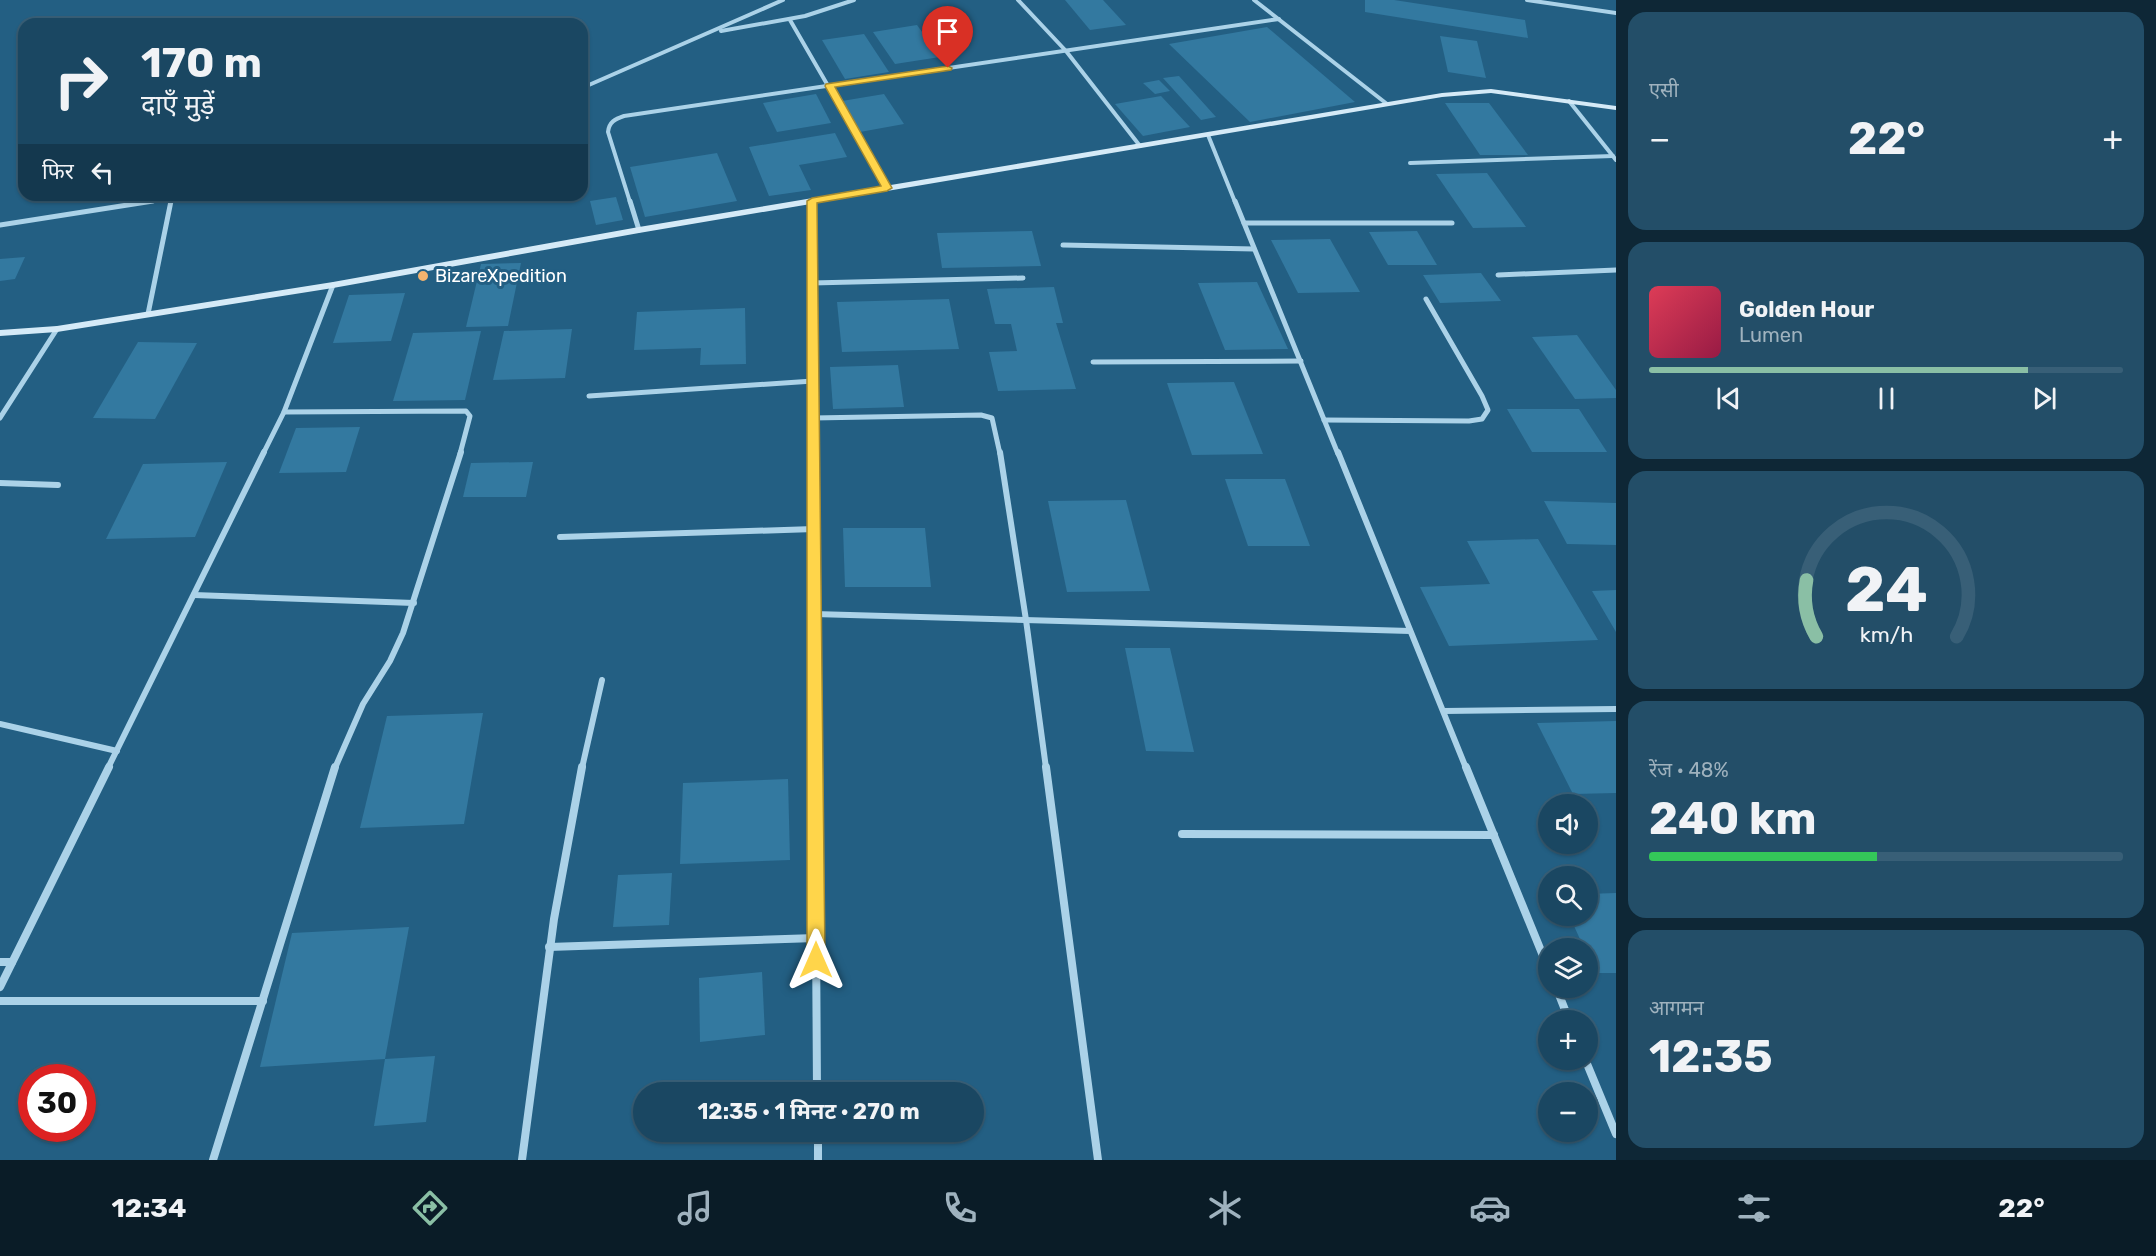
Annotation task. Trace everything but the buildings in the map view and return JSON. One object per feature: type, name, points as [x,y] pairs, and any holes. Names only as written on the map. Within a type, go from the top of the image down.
[{"type":"street","points":[[588,85],[783,0]]},
{"type":"street","points":[[712,33],[790,20],[854,0]]},
{"type":"street","points":[[1017,0],[1066,51],[1140,146]]},
{"type":"street","points":[[1254,0],[1387,104]]},
{"type":"street","points":[[1527,0],[1616,13]]},
{"type":"street","points":[[639,230],[608,132],[609,125],[615,119],[624,116],[1279,19]]},
{"type":"street","points":[[790,20],[887,188]]},
{"type":"street","points":[[0,333],[57,329],[333,285],[639,230],[1465,92],[1491,91],[1616,108]]},
{"type":"street","points":[[1569,101],[1614,158]]},
{"type":"street","points":[[1208,135],[1538,943]]},
{"type":"street","points":[[1410,163],[1614,158]]},
{"type":"street","points":[[0,225],[153,201]]},
{"type":"street","points":[[148,314],[171,201]]},
{"type":"street","points":[[812,201],[817,1082]]},
{"type":"street","points":[[1244,223],[1452,223]]},
{"type":"street","points":[[1063,245],[1254,249]]},
{"type":"street","points":[[1498,275],[1616,270]]},
{"type":"street","points":[[812,283],[1023,278]]},
{"type":"street","points":[[0,987],[284,412],[333,285]]},
{"type":"street","points":[[1324,420],[1469,421],[1482,419],[1488,410],[1482,396],[1426,299]]},
{"type":"street","points":[[0,418],[57,329]]},
{"type":"street","points":[[1093,362],[1301,362]]},
{"type":"street","points":[[589,396],[813,381]]},
{"type":"street","points":[[213,1160],[338,760],[363,704],[399,642],[414,603],[470,427],[471,416],[466,411],[284,412]]},
{"type":"street","points":[[813,418],[981,415],[992,418],[996,429],[1026,620],[1098,1160]]},
{"type":"street","points":[[0,483],[58,485]]},
{"type":"street","points":[[560,537],[814,530]]},
{"type":"street","points":[[194,595],[414,603]]},
{"type":"street","points":[[814,614],[1410,631]]},
{"type":"street","points":[[522,1160],[549,947],[564,850],[588,734],[602,680]]},
{"type":"street","points":[[1443,711],[1616,709]]},
{"type":"street","points":[[0,724],[117,751]]},
{"type":"street","points":[[1182,834],[1494,835]]},
{"type":"street","points":[[549,947],[816,938]]},
{"type":"street","points":[[0,962],[12,962]]},
{"type":"street","points":[[0,1000],[262,1001]]},
{"type":"street","points":[[1590,1070],[1616,1134]]},
{"type":"street","points":[[818,1142],[818,1160]]},
{"type":"place","name":"BizareXpedition","points":[[423,276]]},
{"type":"route","points":[[816,960],[812,201],[887,188],[829,86],[948,68]]}]
